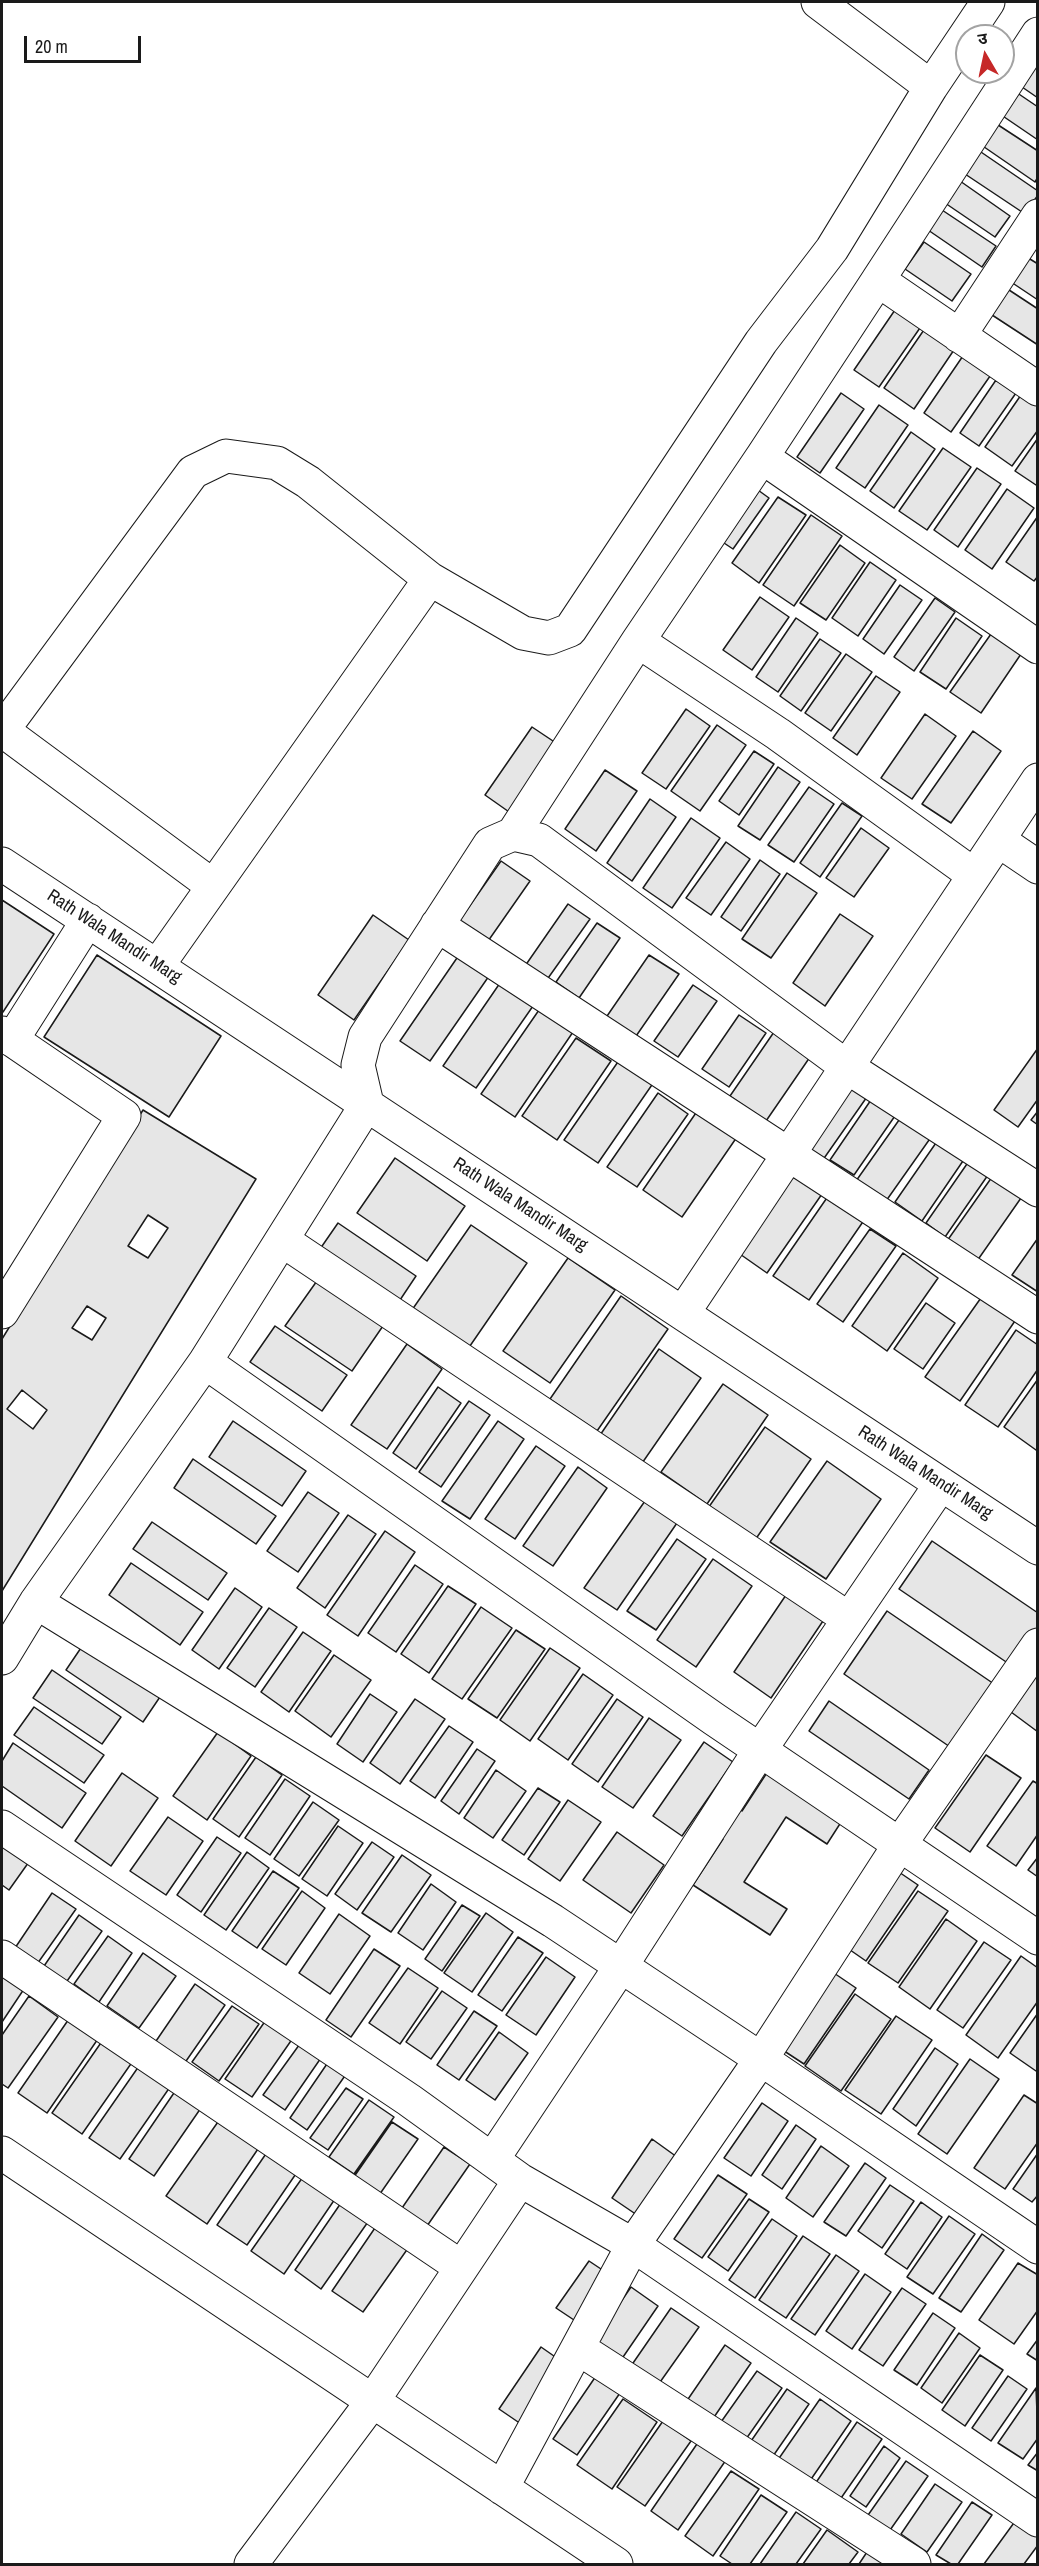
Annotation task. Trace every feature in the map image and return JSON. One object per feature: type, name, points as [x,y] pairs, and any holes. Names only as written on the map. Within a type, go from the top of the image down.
[{"type":"street","points":[[818,2],[931,87]]},
{"type":"street","points":[[213,886],[2,731],[192,472],[226,456],[277,463],[308,482],[430,579],[522,633],[549,638],[570,630],[761,342],[832,249],[931,87],[988,2]]},
{"type":"street","points":[[2,1658],[36,1602],[205,1362],[367,1104],[358,1065],[365,1037],[490,844],[513,834],[1038,34]]},
{"type":"street","points":[[959,336],[1038,216]]},
{"type":"street","points":[[878,279],[1038,389]]},
{"type":"street","points":[[762,456],[1038,647]]},
{"type":"street","points":[[158,965],[430,579]]},
{"type":"street","points":[[638,641],[778,734],[974,875]]},
{"type":"street","points":[[683,1313],[1038,780]]},
{"type":"street","points":[[513,834],[539,840],[847,1067],[1038,1190]]},
{"type":"street","points":[[998,840],[1038,867]]},
{"type":"street","name":"Rath Wala Mandir Marg","points":[[2,864],[1038,1548]]},
{"type":"street","points":[[2,1312],[124,1116],[7,1036],[88,920]]},
{"type":"street","points":[[437,925],[1038,1317]]},
{"type":"street","points":[[282,1240],[849,1619]]},
{"type":"street","points":[[205,1362],[760,1750],[1038,1938]]},
{"type":"street","points":[[492,2160],[621,1966],[760,1750],[941,1484]]},
{"type":"street","points":[[36,1602],[553,1921],[1038,2247]]},
{"type":"street","points":[[502,2488],[633,2245],[760,2059],[900,1844],[1038,1645]]},
{"type":"street","points":[[2,1827],[409,2100],[520,2180],[633,2245],[1038,2520]]},
{"type":"street","points":[[2,1958],[461,2267]]},
{"type":"street","points":[[2,2153],[616,2565]]},
{"type":"street","points":[[251,2565],[372,2402],[520,2180]]},
{"type":"street","points":[[578,2348],[914,2565]]},
{"type":"building","points":[[1038,64],[1038,98],[1022,87]]},
{"type":"building","points":[[1007,86],[1038,107],[1038,140],[991,108]]},
{"type":"building","points":[[989,119],[1038,151],[1038,177],[1035,182],[974,140]]},
{"type":"building","points":[[978,150],[1038,191],[1038,195],[1025,214],[962,172]]},
{"type":"building","points":[[960,181],[1010,216],[995,237],[945,203]]},
{"type":"building","points":[[942,210],[996,246],[982,267],[928,230]]},
{"type":"building","points":[[924,242],[971,274],[952,301],[905,269]]},
{"type":"building","points":[[1025,256],[1038,264],[1038,300],[1008,280]]},
{"type":"building","points":[[1006,288],[1038,309],[1038,345],[989,313]]},
{"type":"building","points":[[897,307],[922,325],[879,387],[854,370]]},
{"type":"building","points":[[928,324],[958,344],[914,409],[884,388]]},
{"type":"building","points":[[967,350],[995,369],[951,432],[924,413]]},
{"type":"building","points":[[996,380],[1016,393],[979,446],[960,433]]},
{"type":"building","points":[[841,393],[864,409],[820,473],[797,457]]},
{"type":"building","points":[[1021,395],[1038,406],[1038,430],[1012,466],[985,447]]},
{"type":"building","points":[[879,405],[908,425],[865,488],[836,468]]},
{"type":"building","points":[[911,432],[935,449],[894,508],[870,491]]},
{"type":"building","points":[[1038,438],[1038,484],[1036,485],[1015,471]]},
{"type":"building","points":[[943,448],[971,467],[927,530],[899,511]]},
{"type":"building","points":[[977,468],[1001,484],[958,547],[934,530]]},
{"type":"building","points":[[751,485],[769,498],[733,549],[715,537]]},
{"type":"building","points":[[1007,489],[1034,508],[992,569],[965,550]]},
{"type":"building","points":[[778,497],[806,515],[759,583],[732,563]]},
{"type":"building","points":[[811,515],[842,536],[794,606],[763,585]]},
{"type":"building","points":[[1038,516],[1038,576],[1034,581],[1006,562]]},
{"type":"building","points":[[840,545],[865,563],[826,620],[800,603]]},
{"type":"building","points":[[870,562],[896,580],[858,636],[832,618]]},
{"type":"building","points":[[900,585],[922,600],[884,654],[863,639]]},
{"type":"building","points":[[760,597],[789,617],[752,670],[723,650]]},
{"type":"building","points":[[935,598],[955,612],[914,671],[894,657]]},
{"type":"building","points":[[796,618],[818,633],[778,692],[756,677]]},
{"type":"building","points":[[956,618],[982,636],[946,689],[920,672]]},
{"type":"building","points":[[991,634],[1021,654],[981,713],[950,692]]},
{"type":"building","points":[[820,639],[841,653],[801,711],[780,696]]},
{"type":"building","points":[[846,654],[872,672],[831,731],[805,713]]},
{"type":"building","points":[[876,676],[900,692],[857,755],[833,738]]},
{"type":"building","points":[[686,709],[710,726],[666,789],[642,773]]},
{"type":"building","points":[[925,714],[956,736],[912,799],[881,778]]},
{"type":"building","points":[[717,725],[746,745],[700,811],[671,791]]},
{"type":"building","points":[[532,727],[559,745],[512,814],[485,795]]},
{"type":"building","points":[[973,731],[1001,751],[951,823],[922,804]]},
{"type":"building","points":[[754,751],[774,764],[739,815],[719,801]]},
{"type":"building","points":[[778,767],[800,782],[760,840],[738,826]]},
{"type":"building","points":[[605,770],[637,791],[596,851],[565,829]]},
{"type":"building","points":[[809,787],[834,804],[794,862],[768,845]]},
{"type":"building","points":[[650,799],[676,817],[632,881],[607,863]]},
{"type":"building","points":[[842,803],[862,816],[820,877],[800,863]]},
{"type":"building","points":[[691,818],[720,838],[672,908],[643,888]]},
{"type":"building","points":[[861,828],[889,848],[854,897],[826,878]]},
{"type":"building","points":[[726,842],[750,859],[711,915],[686,898]]},
{"type":"building","points":[[760,860],[780,874],[741,931],[721,917]]},
{"type":"building","points":[[501,861],[530,881],[486,944],[457,924]]},
{"type":"building","points":[[787,873],[817,893],[771,958],[742,939]]},
{"type":"building","points":[[2,900],[54,934],[3,1012],[2,1011]]},
{"type":"building","points":[[568,904],[590,919],[546,981],[525,966]]},
{"type":"building","points":[[840,914],[873,936],[825,1006],[793,983]]},
{"type":"building","points":[[373,915],[409,940],[354,1020],[318,995]]},
{"type":"building","points":[[597,923],[620,938],[579,998],[556,982]]},
{"type":"building","points":[[97,955],[221,1036],[169,1117],[44,1037]]},
{"type":"building","points":[[459,955],[489,976],[430,1061],[400,1041]]},
{"type":"building","points":[[649,955],[679,974],[634,1039],[605,1019]]},
{"type":"building","points":[[500,983],[533,1006],[476,1088],[443,1066]]},
{"type":"building","points":[[693,985],[717,1001],[678,1057],[654,1041]]},
{"type":"building","points":[[539,1010],[573,1032],[515,1117],[481,1094]]},
{"type":"building","points":[[739,1015],[766,1033],[729,1087],[702,1069]]},
{"type":"building","points":[[774,1032],[810,1057],[766,1121],[730,1096]]},
{"type":"building","points":[[576,1038],[611,1061],[557,1140],[522,1116]]},
{"type":"building","points":[[1038,1048],[1038,1099],[1018,1127],[994,1110]]},
{"type":"building","points":[[622,1056],[656,1079],[598,1163],[564,1140]]},
{"type":"building","points":[[847,1079],[869,1094],[820,1164],[798,1149]]},
{"type":"building","points":[[658,1093],[688,1114],[637,1187],[607,1167]]},
{"type":"building","points":[[873,1097],[897,1113],[854,1175],[830,1160]]},
{"type":"building","points":[[700,1107],[739,1134],[682,1217],[643,1190]]},
{"type":"building","points":[[143,1110],[256,1179],[2,1591],[2,1339]],"holes":[[[148,1215],[168,1228],[148,1258],[128,1246]],[[87,1306],[106,1318],[92,1340],[72,1328]],[[22,1390],[47,1410],[33,1429],[7,1409]]]},
{"type":"building","points":[[1038,1111],[1038,1125],[1031,1120]]},
{"type":"building","points":[[904,1113],[934,1133],[886,1201],[856,1181]]},
{"type":"building","points":[[938,1140],[965,1158],[922,1221],[895,1202]]},
{"type":"building","points":[[395,1158],[465,1206],[427,1261],[357,1213]]},
{"type":"building","points":[[969,1161],[988,1175],[945,1237],[926,1223]]},
{"type":"building","points":[[791,1173],[822,1194],[767,1273],[737,1252]]},
{"type":"building","points":[[992,1177],[1021,1198],[977,1261],[947,1241]]},
{"type":"building","points":[[833,1189],[869,1213],[809,1300],[773,1276]]},
{"type":"building","points":[[338,1223],[416,1276],[398,1303],[320,1249]]},
{"type":"building","points":[[471,1225],[527,1263],[461,1359],[405,1320]]},
{"type":"building","points":[[870,1229],[896,1246],[843,1322],[817,1304]]},
{"type":"building","points":[[1038,1238],[1038,1292],[1012,1275]]},
{"type":"building","points":[[903,1253],[938,1278],[887,1351],[852,1326]]},
{"type":"building","points":[[568,1258],[615,1290],[550,1383],[503,1351]]},
{"type":"building","points":[[319,1278],[385,1323],[352,1371],[285,1326]]},
{"type":"building","points":[[983,1295],[1017,1318],[960,1401],[925,1377]]},
{"type":"building","points":[[621,1296],[668,1329],[597,1431],[550,1399]]},
{"type":"building","points":[[926,1303],[955,1323],[923,1369],[894,1349]]},
{"type":"building","points":[[275,1326],[347,1375],[322,1411],[250,1362]]},
{"type":"building","points":[[1016,1330],[1038,1345],[1038,1369],[998,1427],[965,1405]]},
{"type":"building","points":[[407,1344],[442,1369],[387,1449],[351,1425]]},
{"type":"building","points":[[659,1349],[701,1378],[638,1469],[596,1441]]},
{"type":"building","points":[[1038,1379],[1038,1448],[1036,1450],[1004,1427]]},
{"type":"building","points":[[723,1384],[768,1415],[707,1504],[661,1472]]},
{"type":"building","points":[[438,1387],[461,1403],[416,1469],[393,1453]]},
{"type":"building","points":[[469,1401],[490,1415],[441,1487],[419,1472]]},
{"type":"building","points":[[233,1421],[306,1471],[282,1506],[209,1457]]},
{"type":"building","points":[[498,1421],[524,1439],[470,1519],[442,1501]]},
{"type":"building","points":[[765,1427],[811,1459],[753,1543],[706,1511]]},
{"type":"building","points":[[536,1446],[565,1466],[515,1539],[485,1519]]},
{"type":"building","points":[[193,1459],[276,1516],[256,1544],[174,1488]]},
{"type":"building","points":[[827,1461],[881,1499],[826,1579],[770,1542]]},
{"type":"building","points":[[578,1467],[607,1488],[553,1566],[523,1546]]},
{"type":"building","points":[[308,1492],[339,1513],[298,1572],[267,1551]]},
{"type":"building","points":[[645,1501],[677,1523],[617,1610],[584,1588]]},
{"type":"building","points":[[348,1515],[376,1534],[325,1608],[297,1588]]},
{"type":"building","points":[[152,1522],[227,1573],[208,1600],[133,1549]]},
{"type":"building","points":[[385,1531],[415,1552],[358,1636],[327,1615]]},
{"type":"building","points":[[677,1539],[706,1559],[656,1630],[627,1611]]},
{"type":"building","points":[[932,1541],[1038,1613],[1038,1636],[1015,1668],[899,1589]]},
{"type":"building","points":[[713,1559],[752,1586],[696,1667],[657,1640]]},
{"type":"building","points":[[131,1563],[203,1612],[180,1645],[109,1595]]},
{"type":"building","points":[[415,1565],[443,1584],[396,1652],[368,1633]]},
{"type":"building","points":[[448,1586],[476,1604],[429,1673],[401,1654]]},
{"type":"building","points":[[235,1588],[262,1607],[219,1669],[192,1650]]},
{"type":"building","points":[[786,1595],[823,1621],[771,1698],[734,1672]]},
{"type":"building","points":[[481,1607],[512,1628],[462,1699],[432,1679]]},
{"type":"building","points":[[269,1608],[297,1627],[255,1687],[227,1668]]},
{"type":"building","points":[[887,1611],[997,1686],[953,1749],[844,1674]]},
{"type":"building","points":[[516,1630],[545,1649],[497,1718],[468,1699]]},
{"type":"building","points":[[303,1632],[331,1651],[289,1712],[261,1692]]},
{"type":"building","points":[[87,1639],[164,1691],[143,1722],[66,1670]]},
{"type":"building","points":[[550,1648],[580,1668],[530,1741],[500,1720]]},
{"type":"building","points":[[334,1655],[371,1680],[331,1737],[295,1711]]},
{"type":"building","points":[[1038,1666],[1038,1732],[1007,1709]]},
{"type":"building","points":[[52,1670],[121,1717],[102,1744],[33,1698]]},
{"type":"building","points":[[583,1674],[613,1695],[568,1760],[538,1739]]},
{"type":"building","points":[[370,1694],[397,1712],[363,1762],[337,1744]]},
{"type":"building","points":[[415,1699],[445,1719],[400,1784],[370,1763]]},
{"type":"building","points":[[617,1699],[643,1717],[598,1782],[572,1764]]},
{"type":"building","points":[[829,1701],[929,1770],[909,1799],[809,1731]]},
{"type":"building","points":[[34,1707],[104,1755],[84,1783],[14,1735]]},
{"type":"building","points":[[649,1718],[681,1740],[633,1808],[602,1787]]},
{"type":"building","points":[[449,1726],[473,1742],[435,1798],[410,1781]]},
{"type":"building","points":[[218,1732],[251,1756],[207,1820],[173,1796]]},
{"type":"building","points":[[704,1742],[733,1762],[682,1836],[653,1816]]},
{"type":"building","points":[[13,1743],[86,1793],[62,1828],[2,1786],[2,1761]]},
{"type":"building","points":[[477,1749],[495,1761],[459,1814],[441,1801]]},
{"type":"building","points":[[986,1755],[1021,1778],[970,1852],[935,1828]]},
{"type":"building","points":[[256,1757],[282,1775],[239,1837],[213,1819]]},
{"type":"building","points":[[770,1768],[845,1816],[827,1844],[786,1817],[744,1882],[787,1909],[770,1935],[693,1885],[723,1839],[717,1835],[736,1807],[742,1811]]},
{"type":"building","points":[[496,1770],[526,1791],[493,1838],[464,1818]]},
{"type":"building","points":[[122,1773],[158,1798],[111,1866],[75,1841]]},
{"type":"building","points":[[285,1779],[310,1796],[270,1855],[245,1838]]},
{"type":"building","points":[[1033,1781],[1038,1784],[1038,1834],[1016,1866],[987,1846]]},
{"type":"building","points":[[538,1788],[560,1802],[524,1855],[502,1840]]},
{"type":"building","points":[[568,1800],[601,1822],[560,1881],[528,1859]]},
{"type":"building","points":[[313,1802],[339,1820],[299,1876],[274,1859]]},
{"type":"building","points":[[168,1817],[203,1841],[166,1895],[130,1871]]},
{"type":"building","points":[[338,1826],[363,1843],[327,1896],[302,1879]]},
{"type":"building","points":[[617,1832],[664,1865],[631,1913],[583,1880]]},
{"type":"building","points":[[217,1837],[241,1853],[201,1912],[177,1895]]},
{"type":"building","points":[[2,1839],[31,1859],[9,1890],[2,1885]]},
{"type":"building","points":[[372,1842],[394,1857],[357,1910],[335,1894]]},
{"type":"building","points":[[247,1852],[269,1868],[226,1930],[204,1915]]},
{"type":"building","points":[[402,1855],[431,1875],[391,1932],[362,1913]]},
{"type":"building","points":[[1038,1857],[1038,1877],[1028,1870]]},
{"type":"building","points":[[893,1868],[918,1885],[866,1961],[840,1943]]},
{"type":"building","points":[[273,1871],[299,1888],[257,1948],[232,1931]]},
{"type":"building","points":[[431,1884],[456,1902],[423,1950],[398,1933]]},
{"type":"building","points":[[302,1891],[325,1908],[286,1965],[262,1949]]},
{"type":"building","points":[[918,1891],[948,1911],[898,1983],[868,1963]]},
{"type":"building","points":[[52,1893],[76,1909],[35,1967],[13,1951]]},
{"type":"building","points":[[462,1905],[480,1916],[442,1971],[425,1959]]},
{"type":"building","points":[[486,1913],[513,1932],[472,1992],[444,1973]]},
{"type":"building","points":[[339,1914],[370,1936],[330,1994],[299,1973]]},
{"type":"building","points":[[79,1915],[102,1931],[65,1984],[42,1969]]},
{"type":"building","points":[[946,1919],[977,1941],[930,2009],[899,1987]]},
{"type":"building","points":[[108,1936],[132,1953],[99,2002],[74,1984]]},
{"type":"building","points":[[518,1937],[543,1953],[502,2011],[478,1995]]},
{"type":"building","points":[[984,1942],[1011,1960],[963,2028],[937,2010]]},
{"type":"building","points":[[374,1949],[400,1966],[351,2037],[326,2020]]},
{"type":"building","points":[[143,1953],[176,1976],[139,2028],[107,2006]]},
{"type":"building","points":[[1021,1956],[1038,1968],[1038,2001],[998,2058],[966,2035]]},
{"type":"building","points":[[546,1957],[575,1977],[536,2035],[506,2015]]},
{"type":"building","points":[[408,1968],[438,1988],[400,2044],[369,2023]]},
{"type":"building","points":[[828,1969],[856,1988],[804,2064],[775,2045]]},
{"type":"building","points":[[2,1973],[24,1989],[2,2022]]},
{"type":"building","points":[[195,1984],[225,2005],[184,2064],[154,2044]]},
{"type":"building","points":[[442,1991],[467,2008],[431,2059],[406,2042]]},
{"type":"building","points":[[855,1994],[891,2019],[841,2091],[805,2066]]},
{"type":"building","points":[[29,1996],[58,2017],[8,2088],[2,2084],[2,2035]]},
{"type":"building","points":[[232,2006],[259,2024],[219,2081],[192,2062]]},
{"type":"building","points":[[474,2011],[497,2026],[459,2080],[437,2065]]},
{"type":"building","points":[[73,2013],[102,2033],[47,2113],[18,2093]]},
{"type":"building","points":[[1038,2013],[1038,2069],[1036,2071],[1010,2053]]},
{"type":"building","points":[[896,2016],[932,2040],[881,2114],[845,2090]]},
{"type":"building","points":[[268,2017],[295,2035],[252,2097],[225,2079]]},
{"type":"building","points":[[499,2032],[528,2053],[495,2100],[466,2080]]},
{"type":"building","points":[[105,2037],[135,2058],[82,2134],[52,2113]]},
{"type":"building","points":[[302,2041],[323,2055],[285,2110],[263,2095]]},
{"type":"building","points":[[935,2048],[958,2064],[916,2126],[893,2109]]},
{"type":"building","points":[[331,2058],[349,2070],[307,2130],[290,2118]]},
{"type":"building","points":[[970,2059],[999,2079],[947,2154],[918,2134]]},
{"type":"building","points":[[139,2066],[170,2087],[120,2159],[89,2138]]},
{"type":"building","points":[[178,2087],[203,2105],[154,2176],[129,2159]]},
{"type":"building","points":[[346,2088],[363,2099],[328,2150],[310,2138]]},
{"type":"building","points":[[1024,2095],[1038,2104],[1038,2142],[1005,2189],[974,2168]]},
{"type":"building","points":[[369,2100],[394,2117],[354,2174],[329,2157]]},
{"type":"building","points":[[762,2103],[788,2121],[751,2176],[724,2158]]},
{"type":"building","points":[[220,2119],[260,2146],[207,2224],[166,2196]]},
{"type":"building","points":[[392,2122],[418,2139],[375,2201],[349,2184]]},
{"type":"building","points":[[796,2125],[816,2139],[782,2189],[762,2175]]},
{"type":"building","points":[[652,2139],[677,2157],[637,2215],[612,2198]]},
{"type":"building","points":[[272,2145],[302,2165],[247,2245],[217,2225]]},
{"type":"building","points":[[821,2146],[849,2166],[813,2217],[786,2198]]},
{"type":"building","points":[[444,2147],[470,2164],[427,2226],[402,2208]]},
{"type":"building","points":[[1038,2153],[1038,2195],[1032,2202],[1013,2189]]},
{"type":"building","points":[[865,2163],[886,2178],[846,2236],[824,2222]]},
{"type":"building","points":[[305,2174],[337,2196],[284,2274],[251,2251]]},
{"type":"building","points":[[718,2175],[747,2194],[702,2258],[674,2239]]},
{"type":"building","points":[[890,2185],[914,2201],[882,2248],[858,2231]]},
{"type":"building","points":[[749,2199],[769,2212],[728,2271],[708,2257]]},
{"type":"building","points":[[343,2200],[370,2219],[321,2289],[295,2270]]},
{"type":"building","points":[[921,2202],[942,2217],[907,2269],[885,2254]]},
{"type":"building","points":[[949,2216],[975,2234],[933,2294],[907,2277]]},
{"type":"building","points":[[772,2219],[797,2236],[755,2298],[729,2280]]},
{"type":"building","points":[[379,2222],[411,2244],[363,2312],[332,2291]]},
{"type":"building","points":[[982,2234],[1004,2250],[961,2312],[939,2298]]},
{"type":"building","points":[[803,2236],[830,2254],[786,2318],[759,2300]]},
{"type":"building","points":[[836,2255],[859,2271],[815,2335],[791,2319]]},
{"type":"building","points":[[589,2261],[607,2273],[574,2320],[556,2308]]},
{"type":"building","points":[[1018,2263],[1038,2275],[1038,2310],[1014,2344],[979,2320]]},
{"type":"building","points":[[865,2274],[891,2292],[852,2349],[826,2331]]},
{"type":"building","points":[[631,2287],[658,2306],[621,2360],[594,2341]]},
{"type":"building","points":[[902,2288],[926,2304],[883,2366],[859,2350]]},
{"type":"building","points":[[671,2308],[699,2327],[658,2385],[631,2366]]},
{"type":"building","points":[[933,2313],[955,2328],[917,2385],[894,2370]]},
{"type":"building","points":[[959,2333],[980,2348],[942,2403],[921,2388]]},
{"type":"building","points":[[1038,2339],[1038,2361],[1027,2354]]},
{"type":"building","points":[[725,2345],[751,2363],[710,2423],[684,2405]]},
{"type":"building","points":[[541,2347],[564,2363],[521,2424],[499,2409]]},
{"type":"building","points":[[980,2355],[1003,2370],[965,2426],[942,2410]]},
{"type":"building","points":[[757,2371],[782,2388],[746,2439],[721,2422]]},
{"type":"building","points":[[596,2376],[620,2393],[577,2455],[553,2439]]},
{"type":"building","points":[[1008,2376],[1027,2389],[991,2441],[972,2428]]},
{"type":"building","points":[[1036,2388],[1038,2438],[1023,2459],[998,2443]]},
{"type":"building","points":[[787,2389],[809,2404],[771,2459],[749,2444]]},
{"type":"building","points":[[623,2399],[657,2422],[612,2489],[577,2465]]},
{"type":"building","points":[[820,2399],[851,2421],[805,2488],[773,2467]]},
{"type":"building","points":[[663,2421],[691,2441],[645,2506],[617,2487]]},
{"type":"building","points":[[857,2422],[882,2439],[839,2501],[815,2484]]},
{"type":"building","points":[[699,2441],[726,2460],[678,2530],[651,2511]]},
{"type":"building","points":[[884,2446],[900,2458],[866,2507],[850,2496]]},
{"type":"building","points":[[1038,2452],[1038,2471],[1028,2465]]},
{"type":"building","points":[[906,2461],[928,2476],[888,2533],[866,2518]]},
{"type":"building","points":[[731,2471],[759,2489],[713,2556],[685,2536]]},
{"type":"building","points":[[935,2484],[962,2502],[927,2552],[901,2534]]},
{"type":"building","points":[[761,2495],[787,2512],[750,2564],[732,2564],[720,2556]]},
{"type":"building","points":[[972,2502],[992,2515],[958,2564],[951,2564],[936,2555]]},
{"type":"building","points":[[796,2512],[821,2529],[796,2564],[760,2564]]},
{"type":"building","points":[[1016,2520],[1038,2534],[1038,2545],[1024,2564],[984,2564]]},
{"type":"building","points":[[827,2530],[858,2552],[849,2564],[803,2564]]},
{"type":"building","points":[[867,2552],[885,2564],[859,2564]]}]
